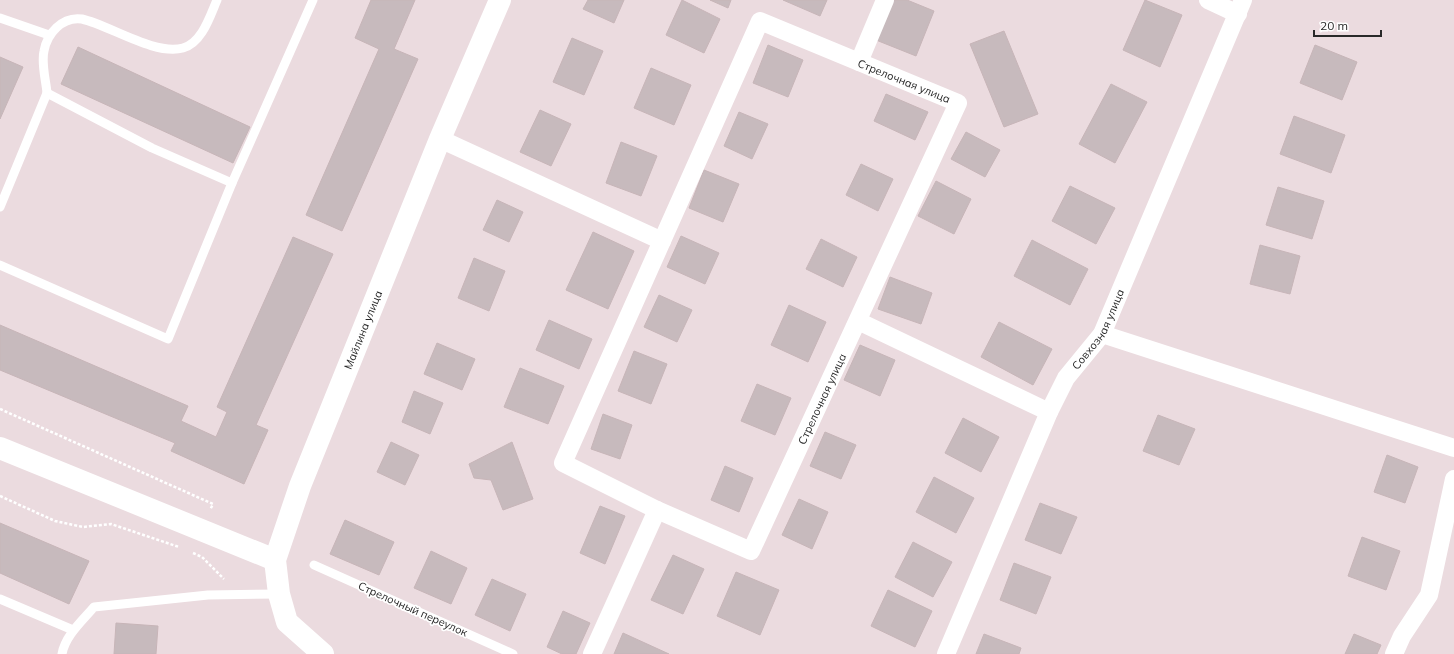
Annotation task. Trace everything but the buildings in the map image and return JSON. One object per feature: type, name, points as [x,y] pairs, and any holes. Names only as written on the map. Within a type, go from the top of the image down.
[{"type":"main road","name":"Майлина улица","points":[[323,654],[287,622],[279,594],[275,560],[300,486],[440,138],[500,0]]},
{"type":"main road","points":[[0,448],[275,560]]},
{"type":"street","points":[[859,62],[885,0]]},
{"type":"street","points":[[1208,0],[1240,7]]},
{"type":"street","name":"Совхозная улица","points":[[946,654],[1049,412],[1066,378],[1102,334],[1240,7]]},
{"type":"street","name":"Стрелочная улица","points":[[760,21],[859,62],[958,103],[751,551],[657,510],[563,463],[760,21]]},
{"type":"street","points":[[440,138],[662,241]]},
{"type":"street","points":[[858,321],[1049,412]]},
{"type":"street","points":[[1102,334],[1454,448]]},
{"type":"street","points":[[1394,654],[1402,636],[1430,595],[1454,479]]},
{"type":"street","points":[[592,654],[657,510]]},
{"type":"lane","points":[[0,208],[46,93],[43,52],[49,34],[65,21],[81,19],[159,48],[183,48],[198,39],[217,0]]},
{"type":"lane","points":[[0,265],[168,339],[232,183],[313,0]]},
{"type":"lane","points":[[0,18],[49,34]]},
{"type":"lane","points":[[46,93],[152,148],[232,183]]},
{"type":"lane","name":"Стрелочный переулок","points":[[314,565],[513,654]]},
{"type":"lane","points":[[62,654],[62,649],[73,630],[94,607],[227,595],[279,594]]},
{"type":"lane","points":[[0,599],[73,630]]},
{"type":"path","points":[[0,409],[212,504],[201,530],[189,551]]},
{"type":"path","points":[[0,496],[56,521],[83,527],[111,524],[189,551],[202,557],[224,579],[227,595]]}]
